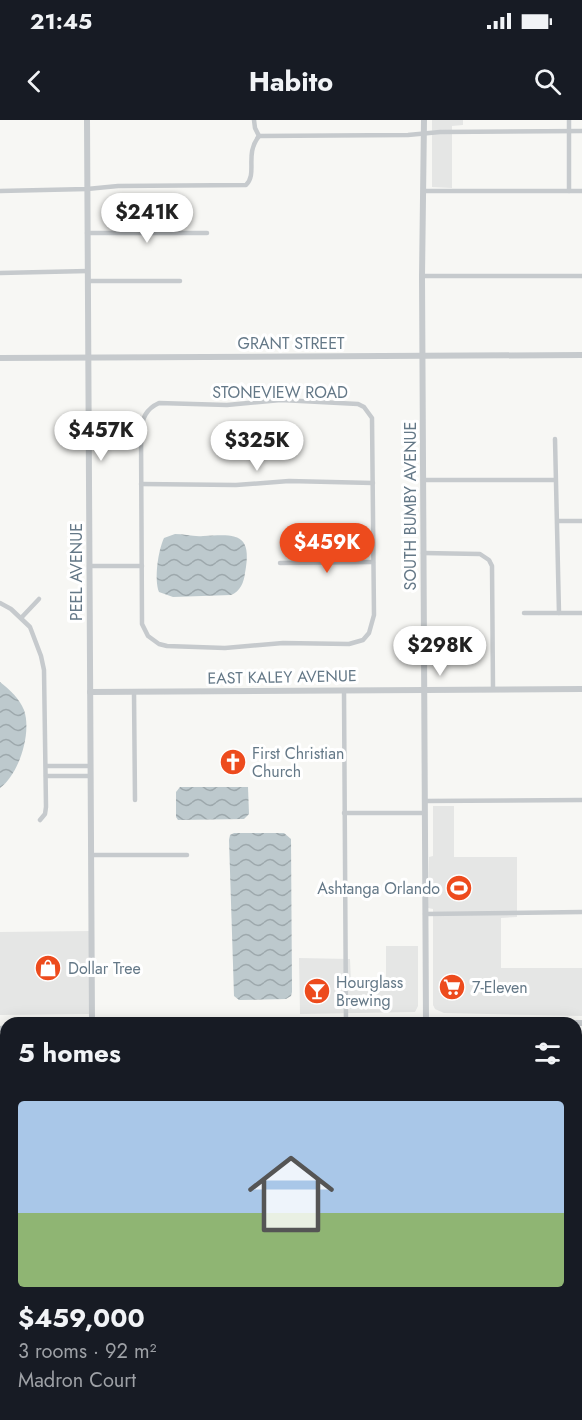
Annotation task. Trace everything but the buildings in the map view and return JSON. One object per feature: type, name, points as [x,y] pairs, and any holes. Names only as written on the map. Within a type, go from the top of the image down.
[{"type":"street","name":"PEEL AVENUE","points":[[87,120],[92,1017]]},
{"type":"street","points":[[254,120],[259,136]]},
{"type":"street","name":"SOUTH BUMBY AVENUE","points":[[422,120],[426,1017]]},
{"type":"street","points":[[569,120],[569,191]]},
{"type":"street","points":[[0,191],[118,186],[240,186],[249,183],[251,151],[259,136],[582,131]]},
{"type":"street","points":[[422,191],[582,191]]},
{"type":"street","points":[[87,233],[207,232]]},
{"type":"street","points":[[0,273],[88,271]]},
{"type":"street","points":[[422,276],[582,276]]},
{"type":"street","points":[[88,281],[180,281]]},
{"type":"street","name":"GRANT STREET","points":[[0,358],[582,355]]},
{"type":"street","name":"STONEVIEW ROAD","points":[[281,400],[351,402],[364,407],[372,418],[373,425],[374,621],[369,633],[363,640],[349,644],[283,643],[225,648],[159,644],[148,636],[142,624],[141,484],[142,424],[147,411],[152,406],[167,402],[227,405],[281,400]]},
{"type":"street","points":[[555,440],[559,613]]},
{"type":"street","points":[[423,480],[555,480]]},
{"type":"street","points":[[141,484],[236,485],[289,481],[373,483]]},
{"type":"street","points":[[558,521],[582,521]]},
{"type":"street","points":[[423,554],[480,554],[489,560],[492,566],[493,689]]},
{"type":"street","points":[[280,563],[373,562]]},
{"type":"street","points":[[89,566],[142,566]]},
{"type":"street","points":[[22,617],[39,599]]},
{"type":"street","points":[[0,603],[22,617],[30,627],[36,639],[44,670],[46,807],[45,814],[40,820]]},
{"type":"street","points":[[524,613],[582,613]]},
{"type":"street","name":"EAST KALEY AVENUE","points":[[90,692],[582,689]]},
{"type":"street","points":[[344,690],[346,1017]]},
{"type":"street","points":[[134,692],[135,800]]},
{"type":"street","points":[[46,766],[89,766]]},
{"type":"street","points":[[46,776],[90,776]]},
{"type":"street","points":[[425,801],[582,800]]},
{"type":"street","points":[[344,813],[425,813]]},
{"type":"street","points":[[92,855],[187,855]]},
{"type":"street","points":[[425,914],[582,912]]},
{"type":"shaded area","points":[[432,120],[463,120],[463,125],[452,126],[452,188],[432,187]]},
{"type":"shaded area","points":[[433,806],[454,806],[454,857],[517,857],[517,917],[501,918],[501,968],[582,968],[582,1016],[444,1013],[435,1009],[433,1005],[433,909],[428,908],[429,857],[433,856]]},
{"type":"shaded area","points":[[91,931],[91,1014],[0,1015],[0,932]]},
{"type":"shaded area","points":[[386,946],[418,946],[418,1006],[415,1012],[300,1014],[299,958],[350,959],[351,983],[386,983]]},
{"type":"water","points":[[175,534],[224,535],[239,538],[244,543],[247,560],[244,580],[239,589],[231,595],[173,597],[159,592],[157,565],[160,550],[164,538]]},
{"type":"water","points":[[0,682],[22,706],[26,719],[26,730],[18,763],[7,782],[0,788]]},
{"type":"water","points":[[180,787],[248,787],[249,814],[244,819],[178,820],[176,792]]},
{"type":"water","points":[[234,833],[284,833],[291,839],[292,992],[291,996],[286,999],[239,1000],[234,996],[229,840],[230,835]]},
{"type":"place","name":"First Christian Church","points":[[233,762]]},
{"type":"place","name":"Ashtanga Orlando","points":[[459,888]]},
{"type":"place","name":"Dollar Tree","points":[[48,968]]},
{"type":"place","name":"7-Eleven","points":[[452,987]]},
{"type":"place","name":"Hourglass Brewing","points":[[317,991]]}]
